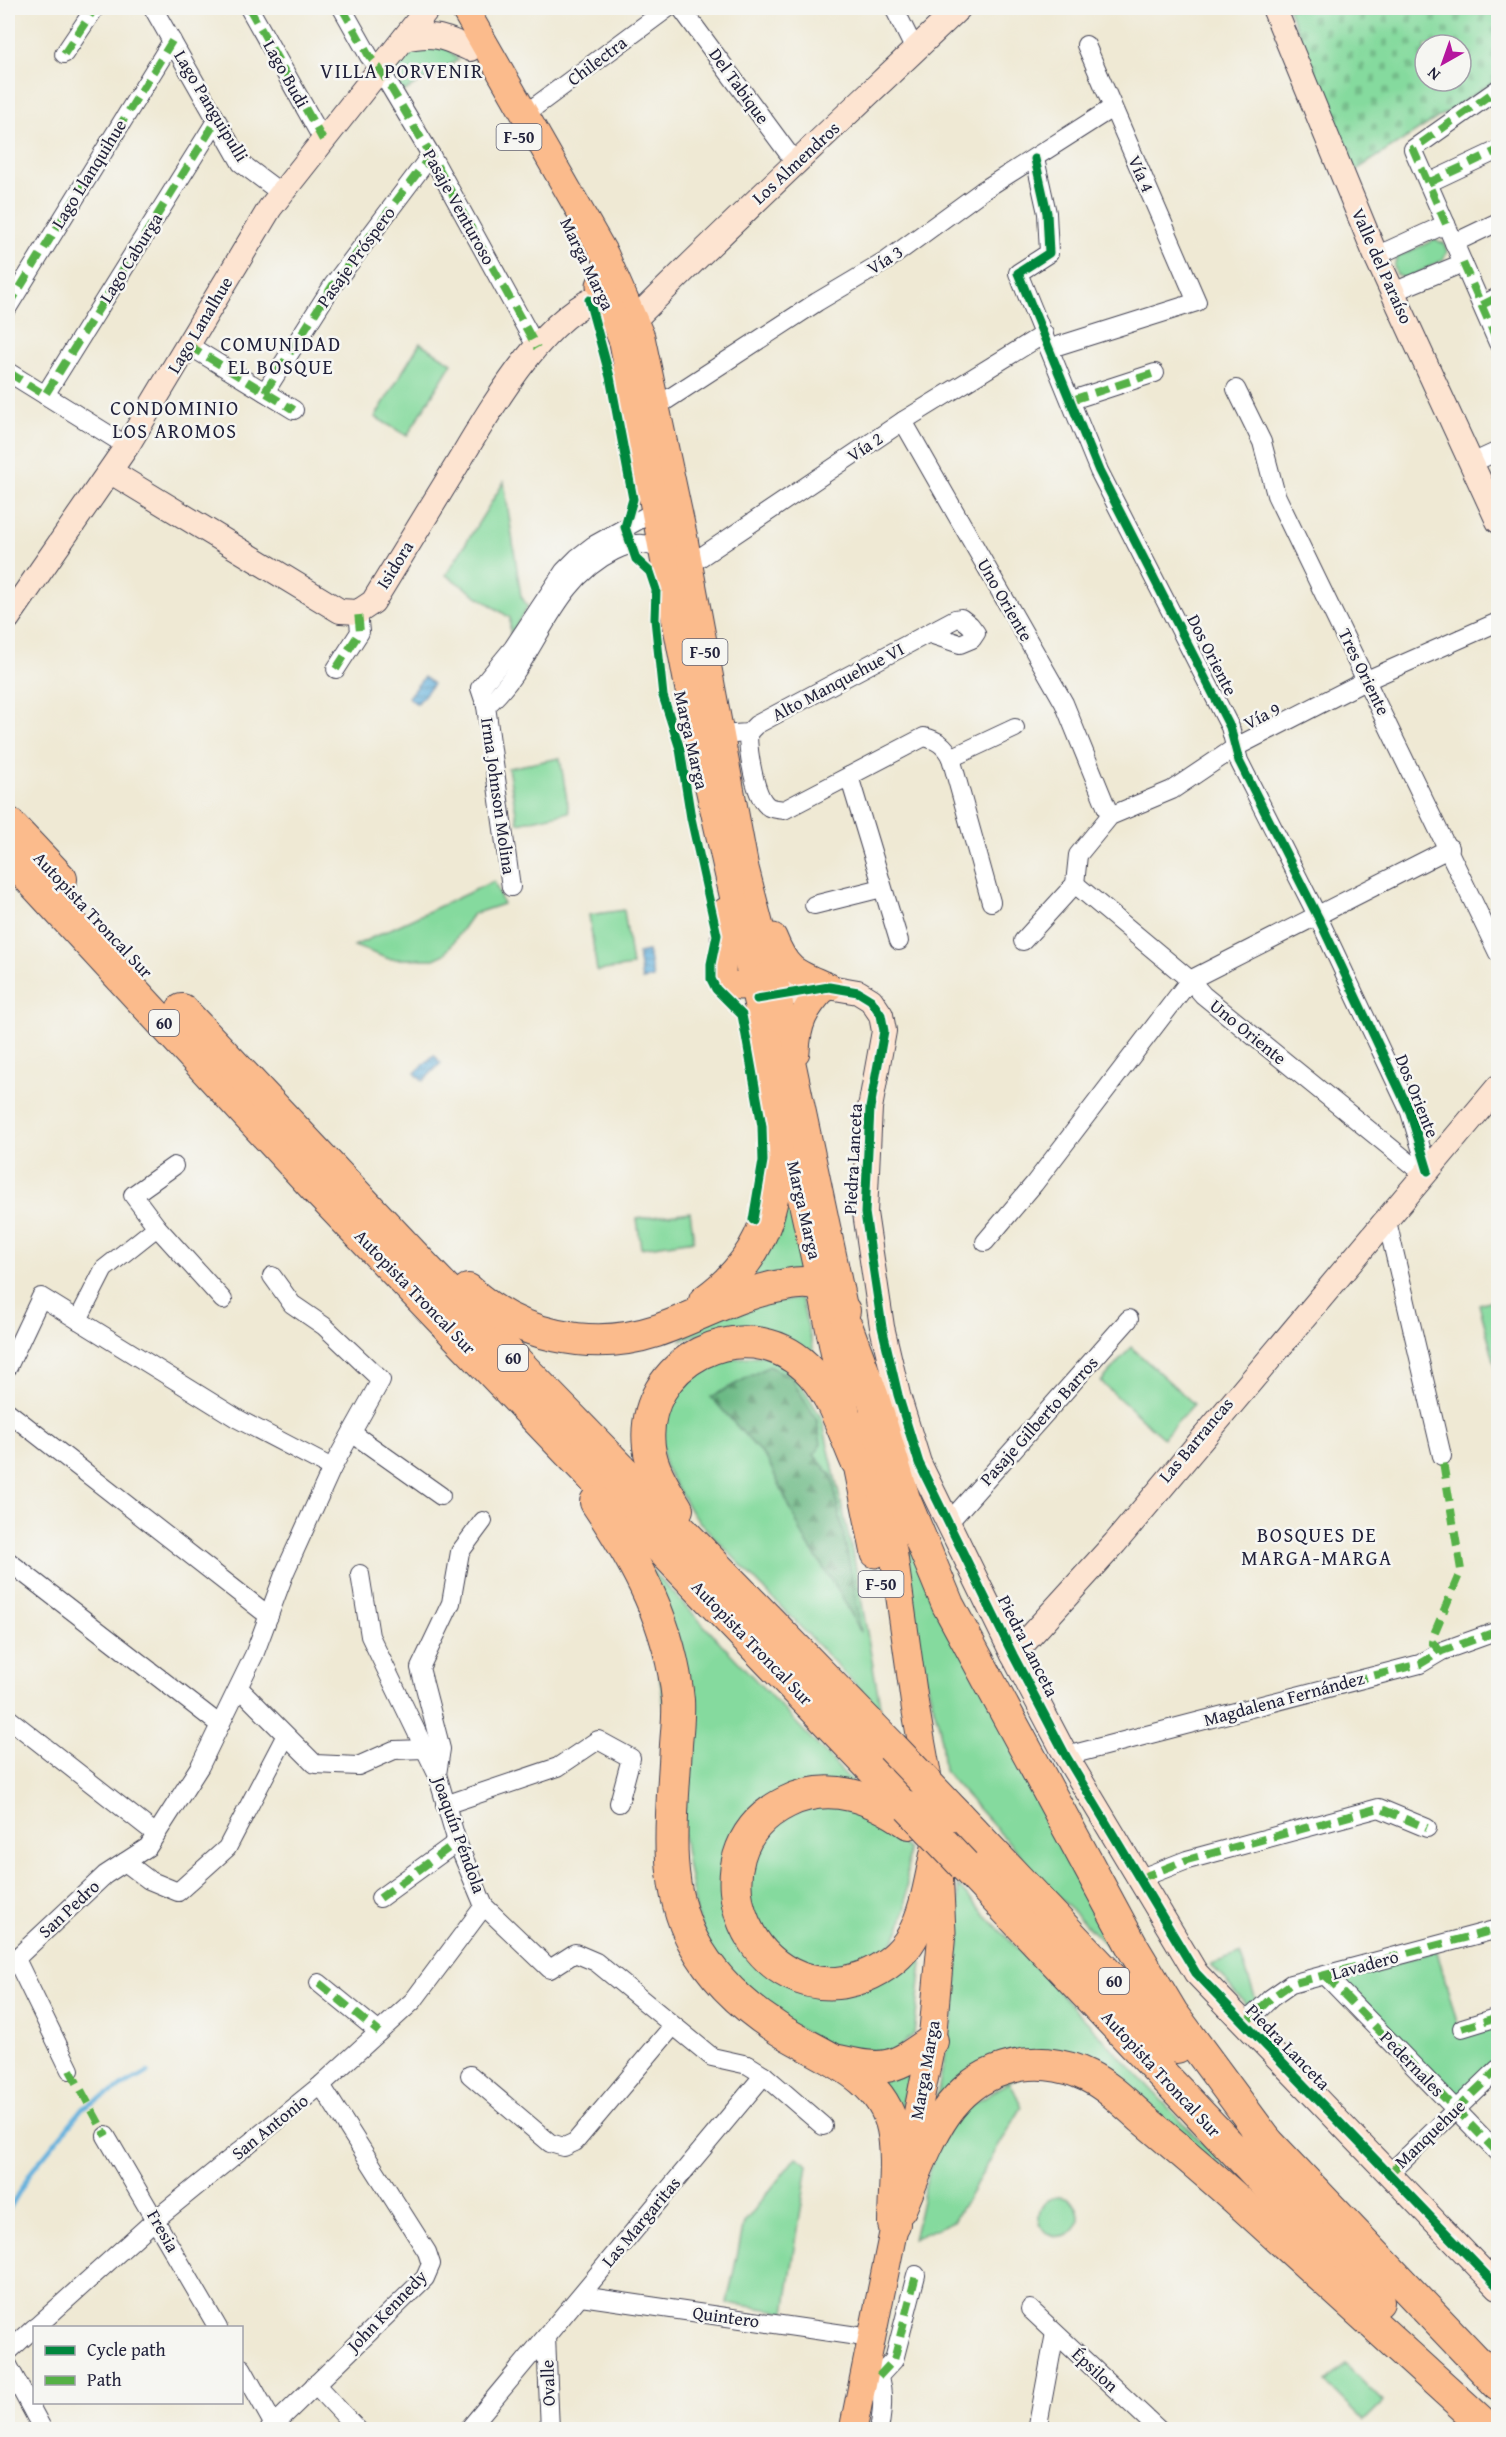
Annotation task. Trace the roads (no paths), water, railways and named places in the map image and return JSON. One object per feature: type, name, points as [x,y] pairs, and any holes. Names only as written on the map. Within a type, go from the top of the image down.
[{"type":"highway","name":"Autopista Troncal Sur","points":[[8,823],[303,1140],[892,1747],[1498,2384]]},
{"type":"highway","name":"Autopista Troncal Sur","points":[[8,855],[319,1192],[515,1396],[910,1816],[964,1865],[1498,2430]]},
{"type":"highway","points":[[672,1325],[721,1290],[740,1270],[765,1224],[776,1188],[777,1142],[767,1044]]},
{"type":"highway","points":[[303,1140],[473,1295],[508,1318],[547,1334],[585,1340],[621,1339],[672,1325],[732,1298],[762,1289],[799,1283],[821,1287],[846,1319],[904,1499],[948,1605],[1133,1948],[1172,2013],[1271,2147]]},
{"type":"highway","points":[[726,1575],[676,1508],[652,1461],[648,1434],[652,1408],[664,1383],[682,1363],[705,1349],[731,1342],[758,1343],[784,1352],[806,1367],[829,1397],[856,1460]]},
{"type":"highway","points":[[515,1396],[587,1489],[628,1549],[652,1595],[669,1646],[678,1701],[672,1868],[679,1906],[693,1941],[713,1971],[737,1997],[776,2028],[833,2059],[870,2086],[884,2106],[893,2127],[894,2224]]},
{"type":"highway","points":[[910,1816],[867,1798],[838,1792],[809,1794],[795,1798],[770,1813],[747,1841],[736,1875],[737,1905],[754,1944],[775,1964],[807,1979],[843,1982],[871,1974],[894,1958],[913,1936],[921,1915],[938,1846]]},
{"type":"highway","points":[[833,2059],[875,2070],[905,2061],[932,2041]]},
{"type":"highway","points":[[894,2224],[936,2127],[953,2102],[964,2091],[989,2074],[1018,2065],[1047,2064],[1076,2071],[1102,2084],[1206,2171],[1490,2430]]},
{"type":"main road","name":"Marga Marga","points":[[447,8],[605,294],[623,342],[657,510],[680,556],[735,741],[737,874]]},
{"type":"main road","name":"Marga Marga","points":[[464,8],[605,255],[635,319],[656,407],[680,556],[699,743],[737,874],[765,989],[795,1075],[894,1556],[938,1846],[942,1932],[932,2041],[894,2224],[873,2357],[853,2430]]},
{"type":"main road","points":[[605,294],[616,296],[635,319]]},
{"type":"main road","points":[[737,874],[781,959],[794,972],[826,988],[810,1003],[799,1020],[795,1075]]},
{"type":"main road","points":[[737,874],[722,973],[724,981],[729,984],[765,989]]},
{"type":"main road","name":"Marga Marga","points":[[765,989],[767,1044],[821,1287],[890,1625],[915,1706]]},
{"type":"street","points":[[64,54],[94,8]]},
{"type":"street","name":"Lago Panguipulli","points":[[153,8],[241,163],[281,194]]},
{"type":"street","name":"Lago Budi","points":[[249,8],[323,140]]},
{"type":"street","name":"Pasaje Venturoso","points":[[342,8],[431,155],[537,348]]},
{"type":"street","name":"Lago Lanalhue","points":[[8,618],[128,446],[281,194],[428,8]]},
{"type":"street","name":"Chilectra","points":[[525,114],[669,8]]},
{"type":"street","name":"Del Tabique","points":[[681,8],[796,165]]},
{"type":"street","points":[[894,8],[915,50]]},
{"type":"street","name":"Los Almendros","points":[[635,319],[743,212],[796,165],[959,8]]},
{"type":"street","name":"Valle del Paraíso","points":[[1274,8],[1376,256],[1498,521]]},
{"type":"street","points":[[404,39],[425,34],[443,37],[471,50]]},
{"type":"street","name":"Lago Llanquihue","points":[[8,307],[172,41]]},
{"type":"street","name":"Vía 4","points":[[1086,45],[1197,302]]},
{"type":"street","points":[[1498,89],[1413,149],[1498,344]]},
{"type":"street","name":"Vía 3","points":[[656,407],[817,302],[886,261],[982,191],[1112,108]]},
{"type":"street","name":"Lago Caburga","points":[[45,395],[216,121]]},
{"type":"street","points":[[1428,183],[1498,150]]},
{"type":"street","name":"Pasaje Próspero","points":[[265,392],[333,285],[431,155]]},
{"type":"street","name":"Dos Oriente","points":[[1035,159],[1047,213],[1048,253],[1018,273],[1100,471],[1230,727],[1239,761],[1318,917],[1410,1112],[1428,1172]]},
{"type":"street","points":[[1454,243],[1498,222]]},
{"type":"street","points":[[1376,256],[1446,224]]},
{"type":"street","points":[[1393,292],[1463,263]]},
{"type":"street","name":"Isidora","points":[[358,612],[373,602],[507,384],[573,310],[605,294]]},
{"type":"street","points":[[1482,305],[1498,297]]},
{"type":"street","name":"Vía 2","points":[[680,556],[903,421],[1047,341],[1197,302]]},
{"type":"street","points":[[188,345],[294,410]]},
{"type":"street","points":[[8,372],[128,446]]},
{"type":"street","points":[[1072,400],[1155,373]]},
{"type":"street","name":"Tres Oriente","points":[[1236,389],[1262,442],[1276,495],[1450,848],[1498,953]]},
{"type":"street","name":"Uno Oriente","points":[[903,421],[1064,703],[1110,816]]},
{"type":"street","points":[[1472,463],[1498,451]]},
{"type":"street","points":[[111,472],[340,611],[358,612],[360,632],[336,669]]},
{"type":"street","name":"Irma Johnson Molina","points":[[511,887],[486,706],[480,688],[513,648],[564,571],[594,545],[657,510]]},
{"type":"street","name":"Irma Johnson Molina","points":[[486,706],[508,681],[557,604],[590,563],[630,544],[651,543],[680,556]]},
{"type":"street","name":"Vía 9","points":[[1075,884],[1078,855],[1110,816],[1172,790],[1236,747],[1367,680],[1498,622]]},
{"type":"street","name":"Alto Manquehue VI","points":[[735,741],[756,725],[930,634]]},
{"type":"street","points":[[951,758],[1015,728]]},
{"type":"street","points":[[735,741],[760,798],[770,808],[784,810],[924,737],[935,740],[947,749],[951,758],[991,902]]},
{"type":"street","points":[[849,776],[899,941]]},
{"type":"street","points":[[985,1242],[1034,1184],[1190,980],[1220,962],[1318,917],[1450,848]]},
{"type":"street","points":[[1023,941],[1075,884]]},
{"type":"street","name":"Uno Oriente","points":[[1075,884],[1190,980],[1203,995],[1412,1166],[1428,1172]]},
{"type":"street","points":[[814,905],[882,888]]},
{"type":"street","name":"Piedra Lanceta","points":[[765,989],[826,988],[858,992],[871,1000],[881,1015],[884,1031],[870,1108],[865,1213],[871,1263],[898,1395],[919,1463],[1013,1655],[1066,1756],[1196,1973],[1498,2287]]},
{"type":"street","name":"Las Barrancas","points":[[1013,1655],[1174,1470],[1291,1328],[1312,1308],[1387,1221],[1498,1087]]},
{"type":"street","points":[[174,1166],[133,1195],[157,1227],[223,1300]]},
{"type":"street","points":[[1387,1221],[1442,1456]]},
{"type":"street","points":[[78,1320],[104,1269],[157,1227]]},
{"type":"street","name":"San Pedro","points":[[12,1963],[105,1875],[148,1847],[200,1766],[239,1688],[285,1572],[332,1468],[381,1380],[324,1326],[291,1304],[272,1276]]},
{"type":"street","points":[[8,1367],[41,1297],[238,1419],[332,1468]]},
{"type":"street","name":"Pasaje Gilberto Barros","points":[[949,1522],[1129,1319]]},
{"type":"street","points":[[8,1412],[269,1616]]},
{"type":"street","points":[[352,1433],[441,1496]]},
{"type":"street","points":[[437,1774],[441,1749],[420,1668],[451,1603],[460,1552],[483,1521]]},
{"type":"street","points":[[8,1561],[220,1725]]},
{"type":"street","name":"Joaquín Péndola","points":[[360,1574],[370,1636],[437,1774],[457,1842],[484,1906],[550,1969],[575,1953],[596,1962],[712,2057],[748,2065],[764,2075]]},
{"type":"street","name":"Magdalena Fernández","points":[[1066,1756],[1420,1664],[1442,1651],[1498,1630]]},
{"type":"street","points":[[239,1688],[269,1716],[285,1737],[315,1764],[358,1766],[394,1750],[424,1749]]},
{"type":"street","points":[[8,1718],[156,1834]]},
{"type":"street","points":[[125,1862],[149,1880],[178,1892],[227,1848],[285,1737]]},
{"type":"street","points":[[445,1805],[558,1767],[598,1740],[631,1758],[619,1803]]},
{"type":"street","points":[[1141,1878],[1187,1860],[1379,1808],[1427,1828]]},
{"type":"street","points":[[380,1898],[457,1842]]},
{"type":"street","name":"San Antonio","points":[[37,2326],[156,2219],[321,2085],[413,2001],[484,1906]]},
{"type":"street","name":"Lavadero","points":[[1244,2025],[1271,1998],[1291,1984],[1498,1929]]},
{"type":"street","points":[[12,1963],[70,2070]]},
{"type":"street","name":"Pedernales","points":[[1326,1976],[1498,2153]]},
{"type":"street","points":[[319,1983],[380,2032]]},
{"type":"street","points":[[1462,2028],[1498,2017]]},
{"type":"street","points":[[470,2075],[550,2143],[559,2146],[570,2145],[673,2026]]},
{"type":"street","name":"Manquehue","points":[[1389,2175],[1498,2069]]},
{"type":"street","points":[[764,2075],[823,2126]]},
{"type":"street","name":"Las Margaritas","points":[[468,2430],[764,2075]]},
{"type":"street","name":"John Kennedy","points":[[272,2427],[424,2278],[431,2264],[427,2252],[321,2085]]},
{"type":"street","name":"Fresia","points":[[106,2136],[217,2326]]},
{"type":"street","name":"Marga Marga","points":[[873,2357],[894,2361],[916,2275]]},
{"type":"street","name":"Quintero","points":[[580,2296],[873,2357]]},
{"type":"street","name":"Épsilon","points":[[1030,2310],[1159,2430]]},
{"type":"street","name":"San Antonio","points":[[8,2352],[33,2330]]},
{"type":"street","points":[[1037,2430],[1055,2333]]},
{"type":"street","name":"Ovalle","points":[[546,2337],[550,2430]]},
{"type":"street","points":[[873,2357],[882,2412],[879,2430]]},
{"type":"street","points":[[8,2365],[43,2430]]},
{"type":"street","points":[[243,2370],[272,2427]]},
{"type":"street","points":[[315,2384],[358,2430]]},
{"type":"water","points":[[424,677],[433,684],[417,704],[408,697]]},
{"type":"water","points":[[648,951],[653,978],[642,980],[638,953]]},
{"type":"water","points":[[434,1055],[441,1063],[423,1081],[415,1073]]},
{"type":"waterway","points":[[8,2211],[31,2172],[83,2108],[148,2072]]},
{"type":"district","name":"VILLA PORVENIR","points":[[402,71]]},
{"type":"district","name":"COMUNIDAD EL BOSQUE","points":[[281,356]]},
{"type":"district","name":"CONDOMINIO LOS AROMOS","points":[[175,420]]},
{"type":"district","name":"BOSQUES DE MARGA-MARGA","points":[[1317,1546]]}]
